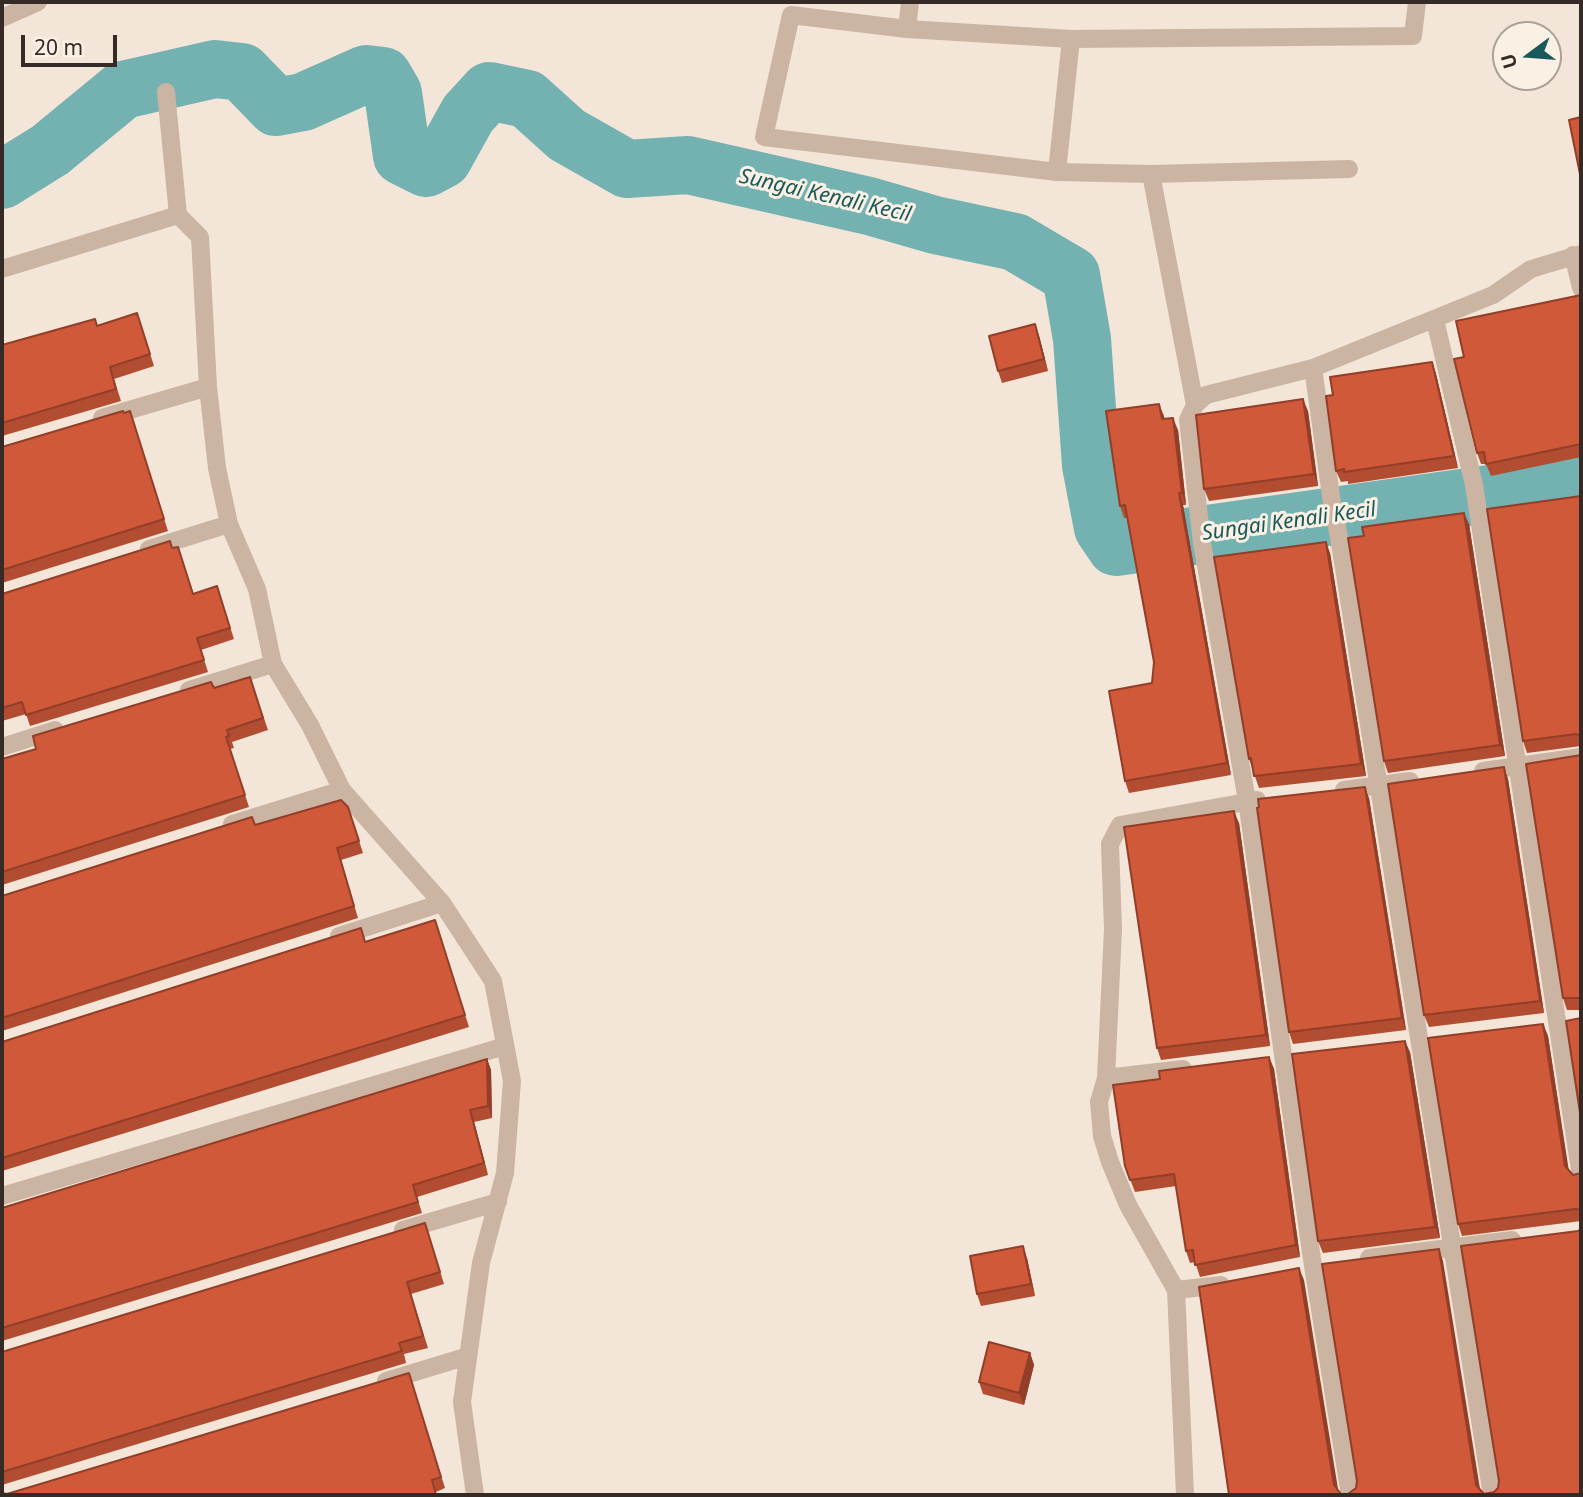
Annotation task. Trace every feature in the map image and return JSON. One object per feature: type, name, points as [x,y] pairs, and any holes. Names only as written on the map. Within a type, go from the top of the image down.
[{"type":"street","points":[[2,18],[38,2]]},
{"type":"street","points":[[907,29],[910,2]]},
{"type":"street","points":[[1349,169],[1151,174],[1057,172],[764,137],[791,15],[907,29],[1070,39],[1413,36],[1418,2]]},
{"type":"street","points":[[1057,172],[1070,39]]},
{"type":"street","points":[[166,92],[178,215],[200,237],[208,387],[217,468],[229,524],[257,589],[273,664],[310,725],[342,790],[442,903],[493,981],[512,1082],[505,1173],[481,1263],[462,1402],[475,1495]]},
{"type":"street","points":[[1151,174],[1195,405]]},
{"type":"street","points":[[2,269],[178,215]]},
{"type":"street","points":[[1350,1495],[1313,1266],[1247,801],[1202,537],[1188,420],[1195,405],[1206,395],[1313,368],[1493,295],[1531,269],[1577,254],[1581,288]]},
{"type":"street","points":[[1435,320],[1474,485],[1581,1176]]},
{"type":"street","points":[[1313,368],[1332,503],[1492,1495]]},
{"type":"street","points":[[79,425],[208,387]]},
{"type":"street","points":[[135,553],[229,524]]},
{"type":"street","points":[[170,696],[273,664]]},
{"type":"street","points":[[2,747],[66,727]]},
{"type":"street","points":[[1467,773],[1581,757]]},
{"type":"street","points":[[1326,792],[1429,779]]},
{"type":"street","points":[[211,831],[342,790]]},
{"type":"street","points":[[1185,1495],[1175,1290],[1128,1205],[1110,1162],[1102,1136],[1098,1102],[1106,1077],[1113,929],[1110,844],[1120,825],[1273,798]]},
{"type":"street","points":[[326,940],[442,903]]},
{"type":"street","points":[[2,1196],[506,1046]]},
{"type":"street","points":[[1106,1077],[1202,1067]]},
{"type":"street","points":[[380,1237],[498,1202]]},
{"type":"street","points":[[1351,1261],[1530,1238]]},
{"type":"street","points":[[1175,1290],[1236,1282]]},
{"type":"street","points":[[363,1388],[468,1356]]},
{"type":"building","points":[[1581,117],[1581,179],[1569,120]]},
{"type":"building","points":[[1581,295],[1581,444],[1486,464],[1484,452],[1477,453],[1454,359],[1464,357],[1456,321]]},
{"type":"building","points":[[137,313],[150,354],[110,367],[116,389],[2,423],[2,345],[95,319],[97,326]]},
{"type":"building","points":[[1035,324],[1044,359],[998,371],[989,336]]},
{"type":"building","points":[[1432,362],[1454,456],[1336,471],[1326,396],[1333,395],[1330,377]]},
{"type":"building","points":[[1303,399],[1314,474],[1204,489],[1196,415]]},
{"type":"building","points":[[1159,404],[1162,419],[1173,418],[1182,493],[1179,493],[1227,763],[1125,781],[1109,691],[1152,683],[1154,662],[1125,505],[1120,506],[1106,411]]},
{"type":"building","points":[[130,411],[164,519],[2,570],[2,447]]},
{"type":"building","points":[[1581,496],[1581,736],[1576,734],[1523,741],[1487,509]]},
{"type":"building","points":[[1464,513],[1500,745],[1384,761],[1348,538],[1364,536],[1362,527]]},
{"type":"building","points":[[170,541],[172,548],[178,547],[193,594],[217,586],[230,628],[197,638],[204,660],[26,715],[22,702],[2,708],[2,594]]},
{"type":"building","points":[[1326,542],[1361,764],[1254,776],[1214,557]]},
{"type":"building","points":[[250,677],[263,718],[227,730],[229,736],[226,737],[245,795],[2,872],[2,759],[36,749],[33,736],[211,682],[214,688]]},
{"type":"building","points":[[1581,755],[1581,998],[1563,998],[1526,764]]},
{"type":"building","points":[[1504,767],[1540,1001],[1424,1015],[1388,784]]},
{"type":"building","points":[[1365,787],[1402,1018],[1289,1032],[1257,808],[1258,799]]},
{"type":"building","points":[[341,800],[348,807],[359,841],[337,848],[354,906],[2,1018],[2,896],[252,817],[255,825]]},
{"type":"building","points":[[1234,811],[1266,1035],[1157,1048],[1124,827]]},
{"type":"building","points":[[435,920],[465,1015],[2,1158],[2,1042],[361,928],[365,942]]},
{"type":"building","points":[[1581,1018],[1581,1119],[1566,1021]]},
{"type":"building","points":[[1543,1024],[1565,1166],[1573,1175],[1581,1173],[1581,1210],[1458,1224],[1428,1038]]},
{"type":"building","points":[[1405,1041],[1435,1227],[1318,1241],[1292,1054]]},
{"type":"building","points":[[1269,1057],[1296,1245],[1195,1265],[1193,1250],[1186,1251],[1174,1174],[1130,1180],[1125,1166],[1113,1085],[1160,1079],[1159,1071]]},
{"type":"building","points":[[487,1059],[488,1106],[470,1110],[484,1163],[413,1185],[418,1202],[2,1328],[2,1208]]},
{"type":"building","points":[[425,1223],[440,1272],[407,1282],[423,1336],[399,1343],[402,1351],[2,1472],[2,1352]]},
{"type":"building","points":[[1581,1229],[1581,1495],[1229,1495],[1199,1287],[1299,1268],[1334,1485],[1341,1494],[1348,1494],[1356,1488],[1357,1481],[1322,1264],[1439,1249],[1476,1485],[1484,1494],[1494,1492],[1499,1481],[1461,1246]]},
{"type":"building","points":[[1023,1246],[1031,1284],[977,1294],[970,1256]]},
{"type":"building","points":[[989,1342],[1030,1353],[1019,1393],[979,1382]]},
{"type":"building","points":[[409,1373],[441,1477],[432,1480],[436,1495],[2,1495],[2,1493],[7,1494]]},
{"type":"waterway","name":"Sungai Kenali Kecil","points":[[2,180],[50,150],[123,90],[215,69],[242,72],[276,107],[303,102],[366,74],[383,76],[393,93],[402,156],[426,168],[443,159],[468,114],[489,91],[527,99],[567,135],[627,169],[688,165],[869,206],[935,225],[1015,242],[1071,275],[1082,339],[1091,465],[1103,528],[1116,547],[1581,481]]}]
